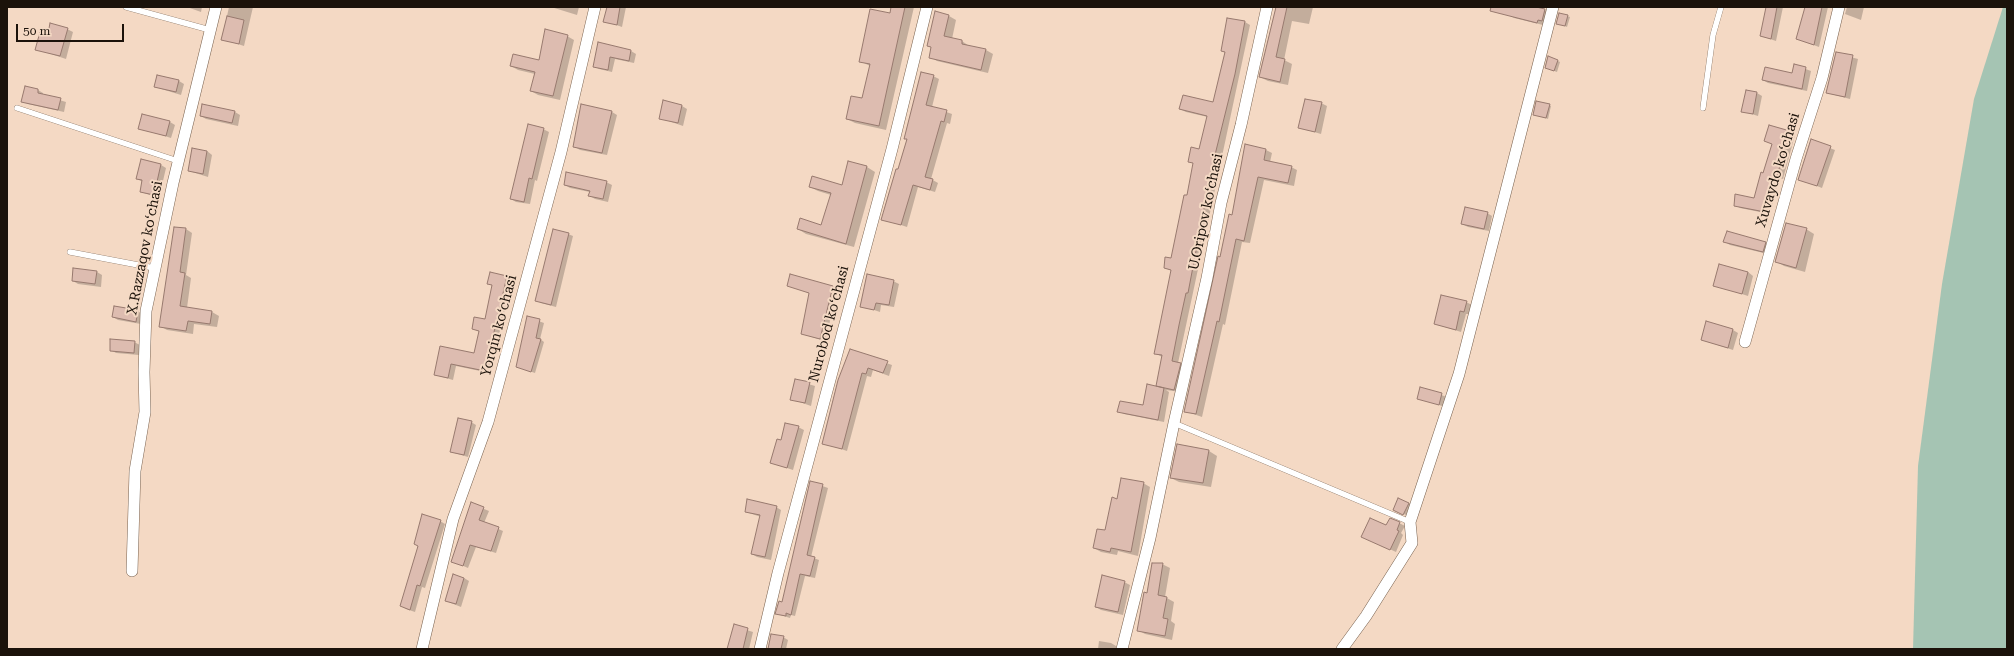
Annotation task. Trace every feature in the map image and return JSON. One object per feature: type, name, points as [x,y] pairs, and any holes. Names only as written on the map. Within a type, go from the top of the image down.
[{"type":"street","name":"X.Razzaqov koʻchasi","points":[[132,571],[135,471],[145,412],[144,372],[146,311],[178,161],[216,7]]},
{"type":"street","name":"Yorqin koʻchasi","points":[[422,649],[453,519],[493,407],[561,152],[595,7]]},
{"type":"street","name":"Nurobod koʻchasi","points":[[760,649],[778,573],[892,149],[927,7]]},
{"type":"street","name":"U.Oripov koʻchasi","points":[[1122,649],[1150,538],[1207,278],[1221,203],[1241,125],[1267,7]]},
{"type":"street","points":[[1342,649],[1366,616],[1412,543],[1410,522],[1460,374],[1553,7]]},
{"type":"street","name":"Xuvaydo koʻchasi","points":[[1745,342],[1796,159],[1822,78],[1839,7]]},
{"type":"lane","points":[[126,7],[210,30]]},
{"type":"lane","points":[[1703,108],[1713,35],[1721,7]]},
{"type":"lane","points":[[17,108],[178,161]]},
{"type":"lane","points":[[70,252],[154,268]]},
{"type":"lane","points":[[1174,423],[1410,522]]},
{"type":"green space","points":[[2003,7],[2007,7],[2007,649],[1913,649],[1918,466],[1942,284],[1974,99]]},
{"type":"building","points":[[607,7],[620,7],[617,25],[603,22]]},
{"type":"building","points":[[891,7],[905,7],[879,126],[846,119],[851,96],[862,98],[870,64],[859,62],[870,9],[890,13]]},
{"type":"building","points":[[1276,7],[1287,7],[1276,57],[1285,59],[1280,82],[1259,77]]},
{"type":"building","points":[[1491,7],[1536,7],[1545,9],[1542,21],[1538,20],[1537,23],[1490,11]]},
{"type":"building","points":[[1766,7],[1777,7],[1771,39],[1760,36]]},
{"type":"building","points":[[1805,7],[1822,7],[1814,45],[1796,39]]},
{"type":"building","points":[[935,11],[949,15],[944,36],[962,40],[962,44],[986,49],[981,70],[929,58],[931,47],[927,46]]},
{"type":"building","points":[[1559,13],[1568,15],[1565,26],[1556,24]]},
{"type":"building","points":[[227,16],[244,20],[239,44],[221,40]]},
{"type":"building","points":[[1227,18],[1245,21],[1235,74],[1212,167],[1188,293],[1186,293],[1172,361],[1181,363],[1174,390],[1156,386],[1162,355],[1154,354],[1171,270],[1164,268],[1165,257],[1171,258],[1184,195],[1187,195],[1193,163],[1188,162],[1191,147],[1199,149],[1207,116],[1179,109],[1183,95],[1213,102],[1225,52],[1221,51]]},
{"type":"building","points":[[50,23],[68,28],[60,56],[35,50],[40,32],[48,34]]},
{"type":"building","points":[[545,29],[568,35],[553,96],[530,91],[535,72],[510,66],[513,54],[539,60]]},
{"type":"building","points":[[598,42],[631,50],[629,61],[610,57],[608,70],[593,67]]},
{"type":"building","points":[[1836,52],[1853,55],[1845,97],[1826,93]]},
{"type":"building","points":[[1548,56],[1558,60],[1554,71],[1545,68]]},
{"type":"building","points":[[1794,64],[1806,67],[1802,89],[1762,80],[1765,67],[1792,73]]},
{"type":"building","points":[[921,72],[934,75],[926,105],[947,110],[944,122],[941,121],[925,177],[933,179],[930,190],[913,185],[901,225],[881,220],[896,169],[898,169],[907,139],[904,139]]},
{"type":"building","points":[[157,75],[179,80],[176,92],[154,87]]},
{"type":"building","points":[[25,86],[38,89],[38,93],[61,98],[58,110],[21,102]]},
{"type":"building","points":[[1746,90],[1757,92],[1753,114],[1741,112]]},
{"type":"building","points":[[1305,99],[1322,102],[1315,132],[1298,128]]},
{"type":"building","points":[[663,100],[682,105],[678,123],[659,119]]},
{"type":"building","points":[[1536,101],[1550,104],[1546,118],[1533,115]]},
{"type":"building","points":[[202,104],[235,111],[232,123],[200,116]]},
{"type":"building","points":[[581,104],[612,111],[602,153],[573,147]]},
{"type":"building","points":[[142,114],[170,121],[166,136],[138,129]]},
{"type":"building","points":[[528,124],[544,128],[532,179],[529,178],[524,202],[510,199]]},
{"type":"building","points":[[1769,125],[1790,131],[1777,176],[1774,175],[1765,212],[1734,206],[1735,194],[1754,198],[1761,172],[1763,173],[1772,144],[1764,141]]},
{"type":"building","points":[[1811,139],[1831,146],[1817,186],[1798,180]]},
{"type":"building","points":[[1245,144],[1266,149],[1264,160],[1292,166],[1288,183],[1258,177],[1244,241],[1236,239],[1219,322],[1217,321],[1196,414],[1184,412],[1218,256],[1220,257],[1229,214],[1232,215]]},
{"type":"building","points":[[192,148],[207,151],[203,174],[188,171]]},
{"type":"building","points":[[141,159],[161,164],[154,195],[140,192],[142,180],[136,179]]},
{"type":"building","points":[[848,161],[867,166],[846,244],[797,229],[800,218],[821,225],[831,193],[809,187],[812,176],[842,185]]},
{"type":"building","points":[[566,172],[607,181],[603,199],[588,196],[590,191],[564,185]]},
{"type":"building","points":[[1465,207],[1488,212],[1484,229],[1461,224]]},
{"type":"building","points":[[1786,223],[1807,228],[1796,268],[1775,262]]},
{"type":"building","points":[[174,227],[186,228],[180,272],[185,273],[180,306],[212,311],[210,324],[188,321],[186,331],[159,327]]},
{"type":"building","points":[[553,229],[569,233],[551,305],[535,301]]},
{"type":"building","points":[[1727,231],[1766,242],[1763,252],[1723,242]]},
{"type":"building","points":[[1719,264],[1748,272],[1742,294],[1713,286]]},
{"type":"building","points":[[73,268],[97,271],[95,284],[72,281]]},
{"type":"building","points":[[490,272],[507,276],[485,371],[451,364],[448,378],[434,375],[440,346],[474,353],[479,331],[472,329],[474,317],[485,319],[492,285],[487,284]]},
{"type":"building","points":[[790,274],[833,286],[820,339],[801,334],[809,293],[787,286]]},
{"type":"building","points":[[867,274],[894,280],[889,305],[876,303],[874,310],[860,307]]},
{"type":"building","points":[[1441,295],[1467,301],[1464,312],[1460,311],[1456,330],[1434,324]]},
{"type":"building","points":[[114,306],[138,310],[136,322],[112,317]]},
{"type":"building","points":[[527,316],[540,319],[536,338],[541,339],[531,372],[516,367]]},
{"type":"building","points":[[1706,321],[1733,329],[1728,348],[1701,340]]},
{"type":"building","points":[[110,339],[135,341],[134,353],[110,351]]},
{"type":"building","points":[[850,349],[888,361],[883,373],[868,368],[866,374],[862,373],[842,449],[822,444],[838,380]]},
{"type":"building","points":[[795,379],[810,382],[805,403],[790,400]]},
{"type":"building","points":[[1147,384],[1164,388],[1158,420],[1117,412],[1120,401],[1143,405]]},
{"type":"building","points":[[1420,387],[1442,393],[1439,405],[1417,399]]},
{"type":"building","points":[[458,418],[472,421],[464,455],[450,452]]},
{"type":"building","points":[[785,423],[799,426],[787,468],[770,463],[777,439],[781,440]]},
{"type":"building","points":[[1177,444],[1209,450],[1203,483],[1170,478]]},
{"type":"building","points":[[1121,478],[1144,482],[1131,552],[1111,548],[1110,552],[1093,548],[1097,529],[1105,530],[1112,497],[1117,499]]},
{"type":"building","points":[[810,481],[823,484],[807,555],[815,557],[810,576],[800,574],[791,615],[786,613],[786,616],[775,614],[779,601],[782,602]]},
{"type":"building","points":[[1398,498],[1409,503],[1403,515],[1393,510]]},
{"type":"building","points":[[747,499],[777,506],[765,557],[751,554],[760,515],[745,512]]},
{"type":"building","points":[[471,502],[484,507],[479,520],[499,527],[491,551],[470,545],[463,566],[451,562]]},
{"type":"building","points":[[422,514],[441,520],[420,586],[417,585],[410,610],[400,606],[418,546],[414,544]]},
{"type":"building","points":[[1370,518],[1386,525],[1390,518],[1400,522],[1397,530],[1399,531],[1390,550],[1361,537]]},
{"type":"building","points":[[1152,563],[1163,563],[1158,595],[1167,597],[1163,618],[1168,619],[1165,636],[1137,631],[1144,592],[1147,593]]},
{"type":"building","points":[[453,574],[464,578],[456,604],[445,601]]},
{"type":"building","points":[[1102,575],[1125,581],[1118,612],[1095,607]]},
{"type":"building","points":[[734,624],[748,628],[743,649],[727,649]]},
{"type":"building","points":[[771,634],[784,636],[781,649],[768,649]]}]
